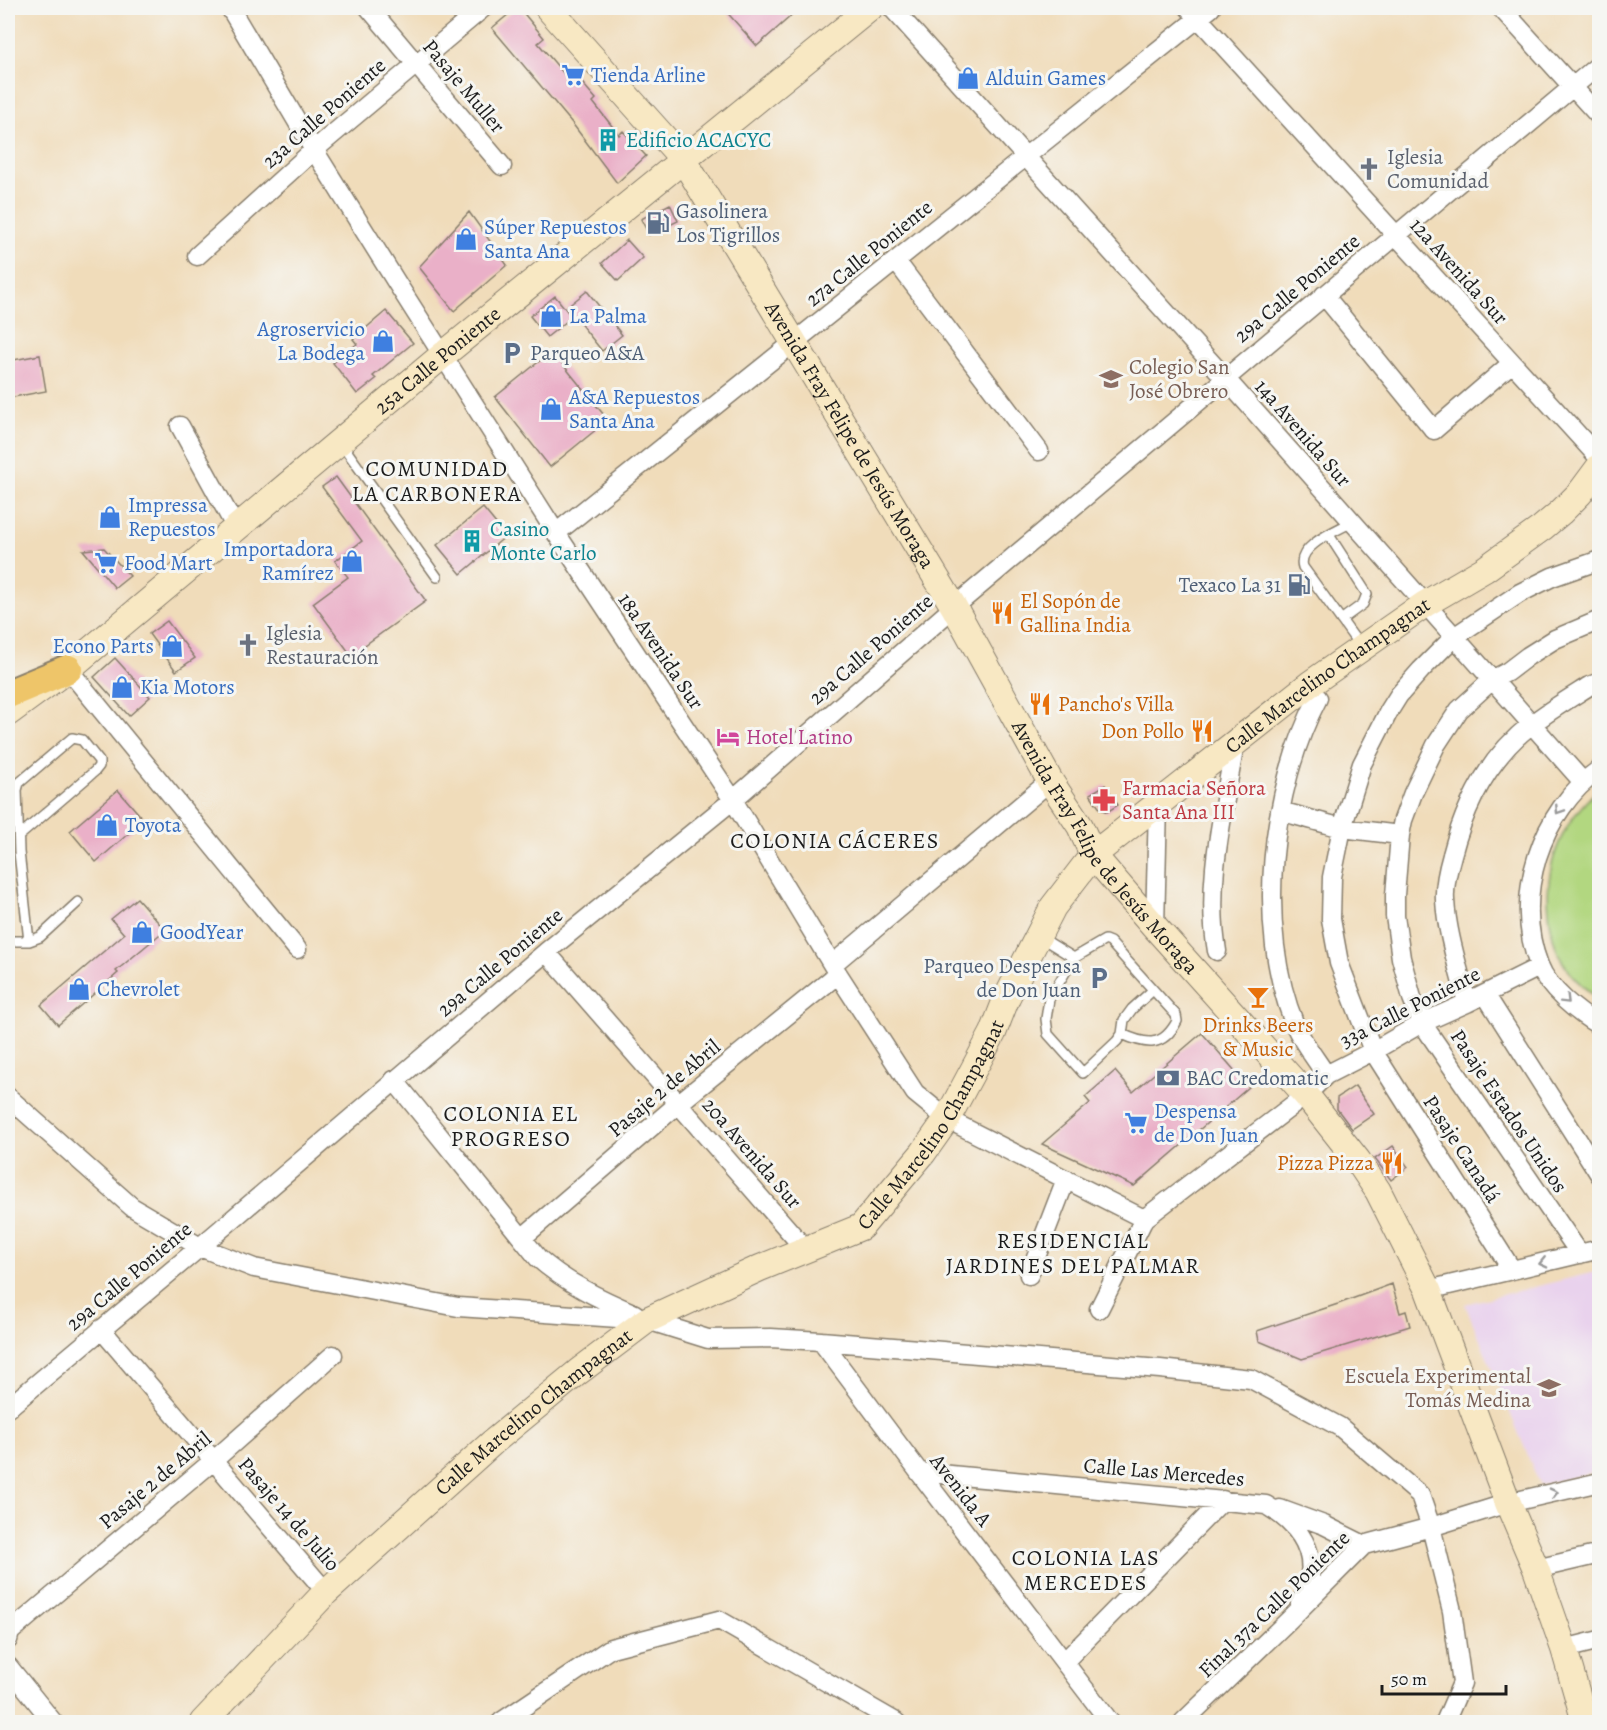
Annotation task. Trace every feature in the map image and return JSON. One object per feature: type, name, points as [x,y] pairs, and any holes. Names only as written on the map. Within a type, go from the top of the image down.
[{"type":"main road","points":[[8,694],[68,669]]},
{"type":"street","name":"18a Avenida Sur","points":[[230,8],[314,150],[400,288],[556,533],[733,800],[835,969],[915,1093],[947,1119],[1144,1219]]},
{"type":"street","name":"Pasaje Muller","points":[[369,8],[502,166]]},
{"type":"street","name":"23a Calle Poniente","points":[[197,256],[314,150],[483,8]]},
{"type":"street","name":"Avenida Fray Felipe de Jesús Moraga","points":[[548,8],[684,159],[954,607],[1050,781],[1080,826],[1093,855],[1306,1095],[1358,1161],[1378,1191],[1428,1290],[1508,1503],[1536,1569],[1564,1649],[1585,1722]]},
{"type":"street","name":"25a Calle Poniente","points":[[8,713],[68,669],[444,355],[870,8]]},
{"type":"street","name":"14a Avenida Sur","points":[[892,8],[1225,378],[1583,782]]},
{"type":"street","points":[[1501,8],[1599,117]]},
{"type":"street","name":"27a Calle Poniente","points":[[556,533],[1026,156],[1199,11]]},
{"type":"street","name":"12a Avenida Sur","points":[[1199,11],[1395,235],[1599,459]]},
{"type":"street","name":"29a Calle Poniente","points":[[8,1408],[201,1247],[546,952],[733,800],[954,607],[1599,64]]},
{"type":"street","points":[[896,261],[1039,451]]},
{"type":"street","points":[[1324,295],[1434,430],[1512,363]]},
{"type":"street","points":[[180,426],[236,528]]},
{"type":"street","name":"Calle Marcelino Champagnat","points":[[203,1722],[326,1592],[493,1442],[578,1372],[647,1320],[805,1249],[861,1227],[923,1153],[947,1119],[993,1033],[1006,997],[1037,935],[1053,907],[1093,855],[1310,684],[1425,603],[1485,569],[1542,528],[1590,491],[1599,466]]},
{"type":"street","name":"Pasaje Canadá","points":[[1512,1270],[1373,1052],[1341,970],[1335,946],[1331,919],[1332,877],[1342,828],[1362,764],[1399,695],[1454,637],[1520,592],[1552,577],[1599,560]]},
{"type":"street","name":"Pasaje Estados Unidos","points":[[1580,1254],[1422,1023],[1412,998],[1401,958],[1397,935],[1395,895],[1403,820],[1436,745],[1459,710],[1492,680],[1555,639],[1599,620]]},
{"type":"street","points":[[68,669],[297,949]]},
{"type":"street","points":[[1467,1003],[1449,937],[1447,918],[1446,883],[1459,830],[1475,792],[1510,745],[1531,724],[1589,686],[1599,682]]},
{"type":"street","points":[[1318,698],[1297,747],[1280,811],[1274,861],[1273,931],[1278,969],[1296,1027],[1326,1075]]},
{"type":"street","points":[[1217,951],[1214,921],[1215,873],[1235,743]]},
{"type":"street","points":[[1599,769],[1564,802],[1554,818],[1538,852],[1530,890],[1530,919],[1539,967],[1575,1009],[1599,1026]]},
{"type":"street","name":"Pasaje 2 de Abril","points":[[522,1238],[1050,781]]},
{"type":"street","points":[[1155,927],[1158,804]]},
{"type":"street","points":[[1280,811],[1342,828],[1400,835]]},
{"type":"street","name":"20a Avenida Sur","points":[[546,952],[805,1249]]},
{"type":"street","name":"33a Calle Poniente","points":[[1144,1219],[1306,1095],[1326,1075],[1373,1052],[1422,1023],[1539,967]]},
{"type":"street","points":[[1485,994],[1599,1175]]},
{"type":"street","points":[[394,1080],[538,1258],[550,1269],[597,1297],[647,1320],[708,1339],[771,1338],[821,1341],[1160,1369],[1251,1379],[1340,1427],[1420,1495],[1431,1527],[1452,1611],[1462,1683],[1445,1722]]},
{"type":"street","points":[[8,1097],[132,1207],[201,1247],[254,1268],[458,1307],[647,1320]]},
{"type":"street","points":[[1029,1275],[1066,1179]]},
{"type":"street","points":[[1099,1309],[1144,1219]]},
{"type":"street","points":[[1428,1290],[1599,1250]]},
{"type":"street","name":"Pasaje 14 de Julio","points":[[100,1329],[326,1592]]},
{"type":"street","name":"Avenida A","points":[[821,1341],[1110,1722]]},
{"type":"street","name":"Pasaje 2 de Abril","points":[[8,1640],[10,1632],[213,1461],[333,1355]]},
{"type":"street","name":"Calle Las Mercedes","points":[[919,1472],[1266,1505],[1288,1520],[1297,1530],[1306,1543],[1310,1557],[1311,1571],[1308,1586],[1297,1610],[1289,1620]]},
{"type":"street","name":"Final 37a Calle Poniente","points":[[1183,1722],[1364,1545],[1508,1503],[1599,1482]]},
{"type":"street","points":[[1065,1661],[1223,1500]]},
{"type":"street","points":[[1266,1505],[1324,1525],[1364,1545]]},
{"type":"street","points":[[1536,1569],[1599,1554]]},
{"type":"street","points":[[501,1722],[611,1648],[719,1620],[896,1722]]},
{"type":"street","points":[[1564,1649],[1599,1640]]},
{"type":"street","points":[[8,1666],[53,1722]]},
{"type":"lane","points":[[340,441],[437,577]]},
{"type":"lane","points":[[1352,522],[1309,546],[1301,561],[1303,567],[1362,648]]},
{"type":"lane","points":[[1329,535],[1367,594],[1367,599],[1363,604],[1341,620]]},
{"type":"lane","points":[[19,836],[96,771],[99,761],[82,740],[72,738],[19,783],[16,796],[19,836],[29,941]]},
{"type":"lane","points":[[8,941],[29,941],[40,937],[78,902]]},
{"type":"lane","points":[[1037,935],[1074,958]]},
{"type":"lane","points":[[1122,1034],[1140,1042],[1154,1043],[1168,1034],[1175,1026],[1176,1015],[1110,942],[1105,940],[1074,958],[1049,999],[1046,1019],[1048,1034],[1083,1073],[1117,1041],[1122,1034],[1124,1020],[1132,1009],[1153,990]]},
{"type":"shaded area","name":"Escuela Experimental Tomás Medina","points":[[1599,1271],[1599,1471],[1540,1485],[1465,1304]]},
{"type":"green space","points":[[1599,789],[1599,1000],[1576,979],[1561,959],[1553,938],[1548,902],[1552,865],[1564,832],[1585,802]]},
{"type":"building","points":[[723,8],[800,8],[757,46]]},
{"type":"building","points":[[515,9],[521,10],[544,38],[538,43],[565,75],[571,70],[596,99],[593,102],[619,135],[623,131],[646,156],[617,183],[572,123],[492,28]]},
{"type":"building","name":"Gasolinera Los Tigrillos","points":[[670,204],[678,221],[649,235],[641,219]]},
{"type":"building","name":"Súper Repuestos Santa Ana","points":[[469,212],[507,265],[454,311],[419,267]]},
{"type":"building","points":[[627,240],[643,258],[618,281],[602,263]]},
{"type":"building","points":[[587,291],[622,335],[602,351],[567,307]]},
{"type":"building","name":"La Palma","points":[[555,296],[572,317],[547,337],[530,316]]},
{"type":"building","name":"Agroservicio La Bodega","points":[[386,311],[413,343],[373,376],[376,379],[357,394],[333,363],[357,344],[353,339]]},
{"type":"building","name":"A&A Repuestos Santa Ana","points":[[552,351],[608,420],[550,467],[495,397]]},
{"type":"building","points":[[40,355],[46,391],[8,398],[8,361]]},
{"type":"building","points":[[336,477],[426,601],[351,655],[313,603],[348,577],[335,561],[362,541],[322,487]]},
{"type":"building","name":"Casino Monte Carlo","points":[[483,508],[506,536],[461,574],[437,545]]},
{"type":"building","name":"Food Mart","points":[[104,548],[130,576],[115,588],[83,550]]},
{"type":"building","name":"Econo Parts","points":[[167,621],[195,658],[176,671],[149,634]]},
{"type":"building","name":"Kia Motors","points":[[115,658],[150,697],[129,716],[94,677]]},
{"type":"building","name":"Farmacia Señora Santa Ana III","points":[[1105,785],[1118,805],[1107,812],[1100,809],[1090,794]]},
{"type":"building","name":"Toyota","points":[[118,790],[144,820],[96,862],[70,831]]},
{"type":"building","points":[[137,898],[165,930],[116,971],[118,973],[58,1025],[41,1005],[124,934],[111,919]]},
{"type":"building","name":"Despensa de Don Juan","points":[[1202,1033],[1249,1087],[1134,1186],[1042,1144],[1090,1103],[1085,1097],[1115,1071],[1133,1092]]},
{"type":"building","points":[[1355,1086],[1374,1114],[1352,1129],[1337,1109],[1337,1098]]},
{"type":"building","name":"Pizza Pizza","points":[[1393,1146],[1408,1167],[1391,1180],[1375,1159]]},
{"type":"building","points":[[1392,1284],[1400,1313],[1406,1311],[1410,1326],[1302,1359],[1259,1341],[1257,1331]]},
{"type":"place","name":"Tienda Arline","points":[[573,75]]},
{"type":"place","name":"Alduin Games","points":[[968,78]]},
{"type":"place","name":"Edificio ACACYC","points":[[608,140]]},
{"type":"place","name":"Iglesia Comunidad","points":[[1369,169]]},
{"type":"place","name":"Gasolinera Los Tigrillos","points":[[658,223]]},
{"type":"place","name":"Súper Repuestos Santa Ana","points":[[466,239]]},
{"type":"place","name":"La Palma","points":[[551,316]]},
{"type":"place","name":"Agroservicio La Bodega","points":[[383,341]]},
{"type":"place","name":"Parqueo A&A","points":[[512,353]]},
{"type":"place","name":"Colegio San José Obrero","points":[[1111,379]]},
{"type":"place","name":"A&A Repuestos Santa Ana","points":[[551,409]]},
{"type":"place","name":"Impressa Repuestos","points":[[110,517]]},
{"type":"place","name":"Casino Monte Carlo","points":[[472,541]]},
{"type":"place","name":"Importadora Ramírez","points":[[352,561]]},
{"type":"place","name":"Food Mart","points":[[106,563]]},
{"type":"place","name":"Texaco La 31","points":[[1299,585]]},
{"type":"place","name":"El Sopón de Gallina India","points":[[1002,613]]},
{"type":"place","name":"Iglesia Restauración","points":[[248,645]]},
{"type":"place","name":"Econo Parts","points":[[172,646]]},
{"type":"place","name":"Kia Motors","points":[[122,687]]},
{"type":"place","name":"Pancho's Villa","points":[[1040,704]]},
{"type":"place","name":"Don Pollo","points":[[1202,731]]},
{"type":"place","name":"Hotel Latino","points":[[728,737]]},
{"type":"place","name":"Farmacia Señora Santa Ana III","points":[[1104,800]]},
{"type":"place","name":"Toyota","points":[[107,825]]},
{"type":"place","name":"GoodYear","points":[[142,932]]},
{"type":"place","name":"Parqueo Despensa de Don Juan","points":[[1099,978]]},
{"type":"place","name":"Chevrolet","points":[[79,989]]},
{"type":"place","name":"Drinks Beers & Music","points":[[1258,997]]},
{"type":"place","name":"BAC Credomatic","points":[[1168,1078]]},
{"type":"place","name":"Despensa de Don Juan","points":[[1136,1123]]},
{"type":"place","name":"Pizza Pizza","points":[[1392,1163]]},
{"type":"place","name":"Escuela Experimental Tomás Medina","points":[[1549,1388]]},
{"type":"district","name":"COMUNIDAD LA CARBONERA","points":[[437,480]]},
{"type":"district","name":"COLONIA CÁCERES","points":[[835,840]]},
{"type":"district","name":"COLONIA EL PROGRESO","points":[[511,1126]]},
{"type":"district","name":"RESIDENCIAL JARDINES DEL PALMAR","points":[[1073,1252]]},
{"type":"district","name":"COLONIA LAS MERCEDES","points":[[1086,1570]]}]
